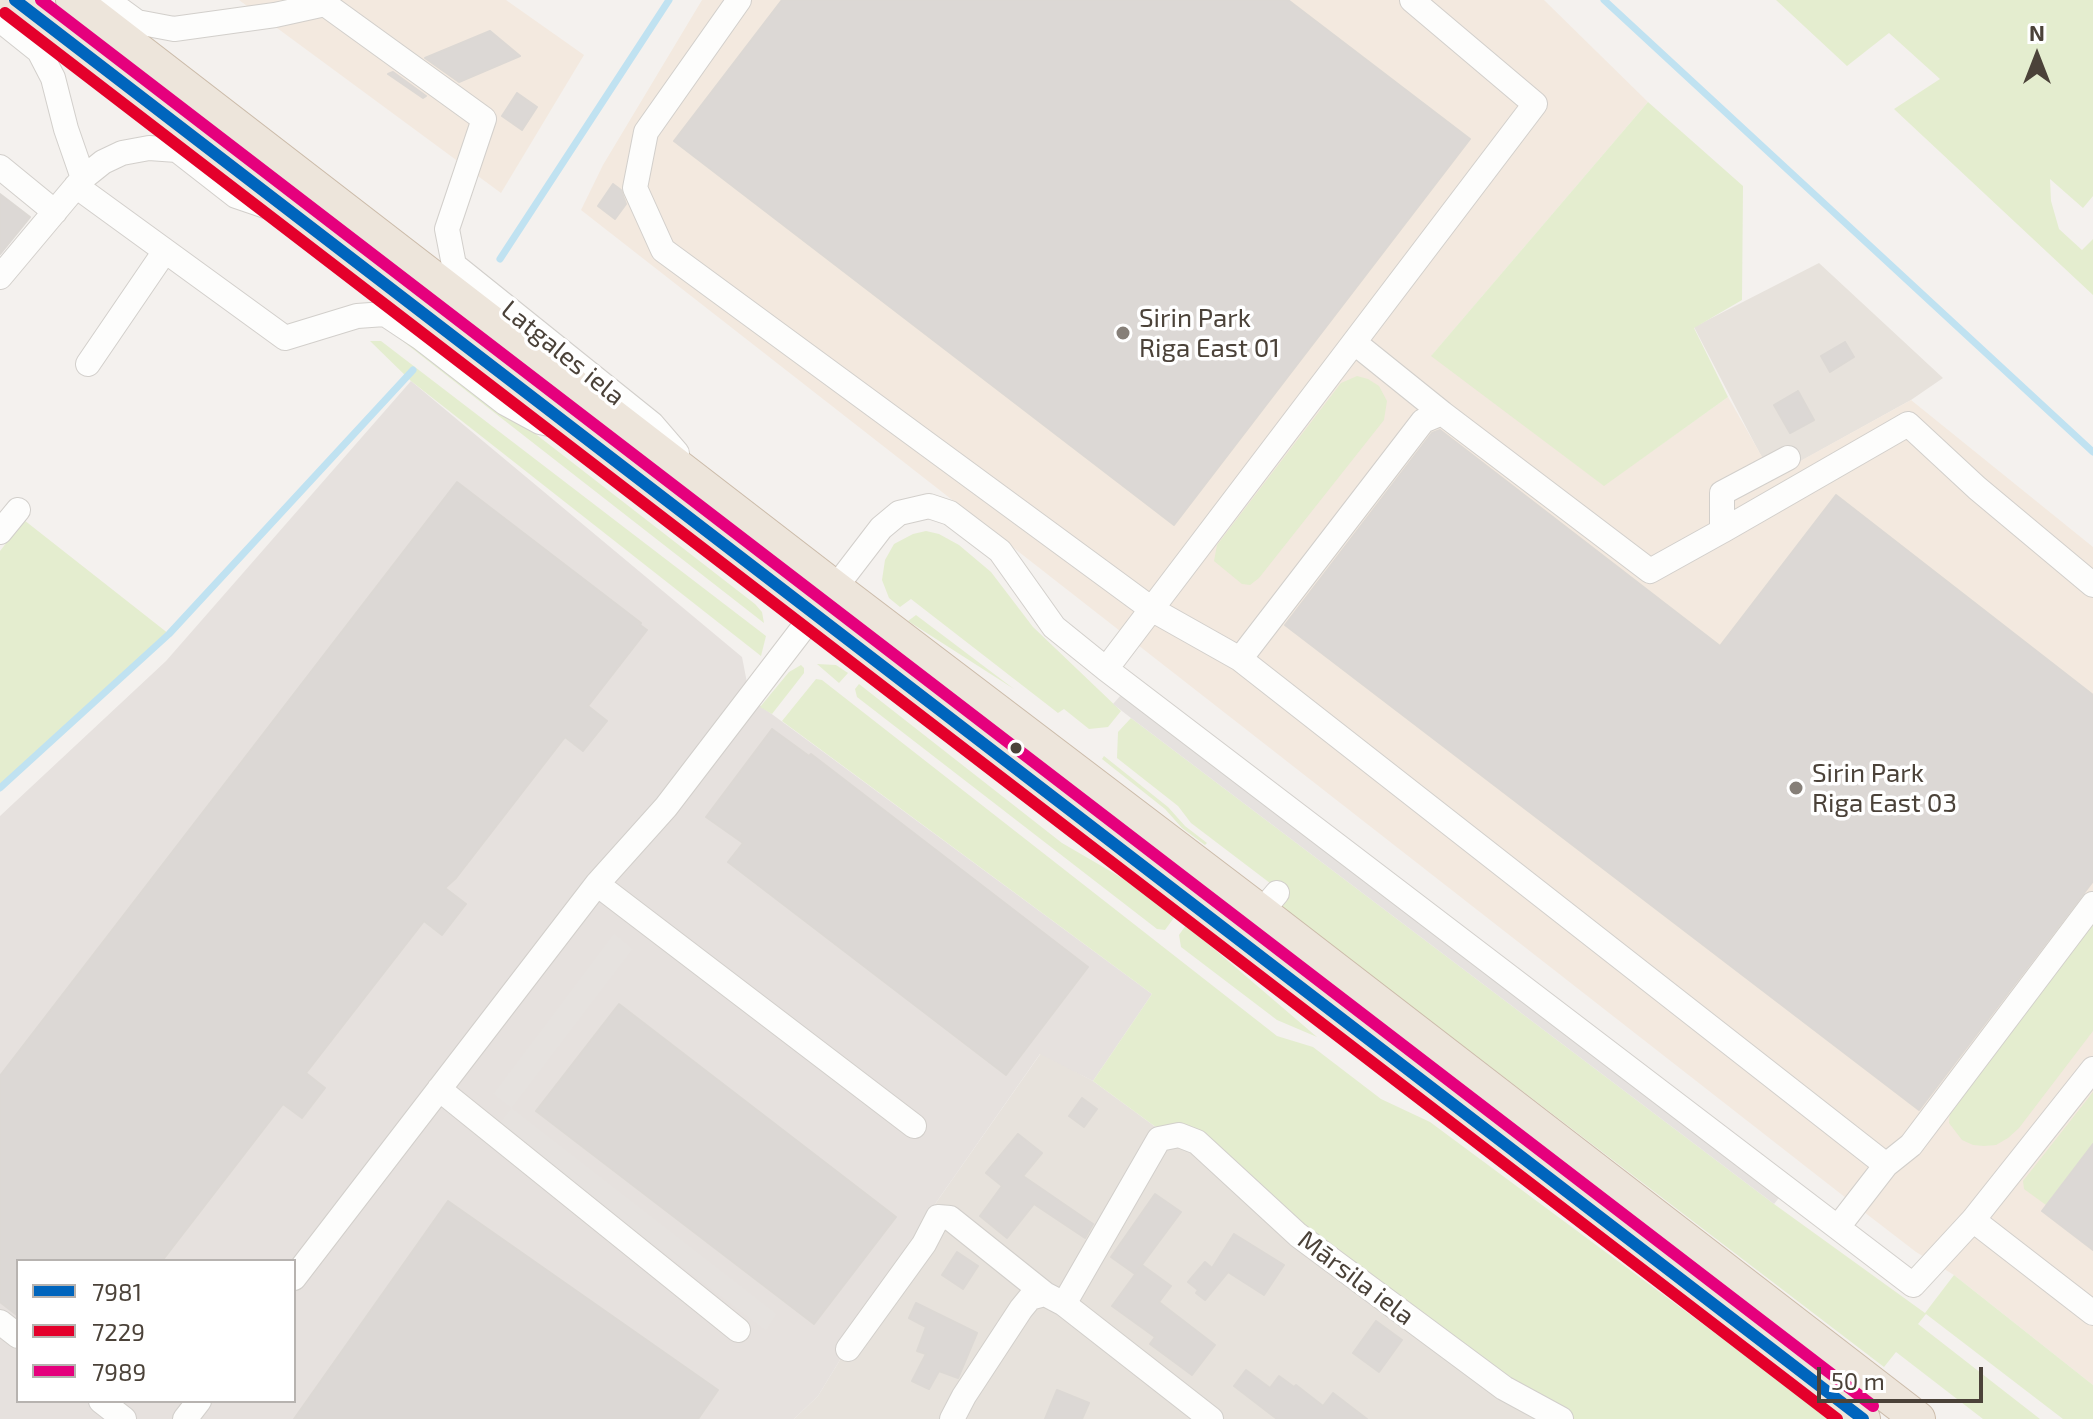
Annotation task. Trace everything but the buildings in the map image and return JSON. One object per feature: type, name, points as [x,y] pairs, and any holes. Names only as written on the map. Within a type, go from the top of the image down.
[{"type":"highway","name":"Latgales iela","points":[[15,0],[1863,1419]]},
{"type":"highway","name":"Latgales iela","points":[[73,0],[835,588],[1269,902],[1918,1419]]},
{"type":"highway","points":[[813,615],[835,588]]},
{"type":"street","name":"Latgales iela","points":[[107,0],[137,22],[174,29],[275,15],[325,4],[484,119],[447,229],[454,265],[652,424],[674,447],[687,474]]},
{"type":"street","points":[[739,0],[646,132],[635,188],[663,250],[1153,610],[1240,659],[1886,1165]]},
{"type":"street","points":[[1106,669],[1535,104],[1412,0]]},
{"type":"street","points":[[0,20],[39,51],[53,78],[80,182],[165,251],[285,338],[357,316],[385,314],[505,403],[540,422],[571,428]]},
{"type":"street","points":[[0,277],[80,182],[103,162],[122,153],[149,148],[177,150],[236,196],[300,219]]},
{"type":"street","points":[[0,167],[55,212]]},
{"type":"street","points":[[88,364],[165,251]]},
{"type":"street","points":[[1355,343],[1650,571],[1908,424],[1977,488],[2093,585]]},
{"type":"street","points":[[1240,659],[1423,421],[1442,413]]},
{"type":"street","points":[[1722,531],[1722,493],[1788,458]]},
{"type":"street","points":[[835,588],[881,528],[899,513],[929,506],[950,513],[1000,551],[1054,627],[1106,669],[1913,1285],[1973,1220],[2093,1069]]},
{"type":"street","points":[[0,532],[18,510]]},
{"type":"street","points":[[296,1275],[597,884],[666,807],[813,615]]},
{"type":"street","points":[[597,884],[914,1126]]},
{"type":"street","points":[[1838,1227],[1886,1165],[1911,1145],[2093,904]]},
{"type":"street","points":[[439,1089],[738,1330]]},
{"type":"street","name":"Mārsila iela","points":[[1054,1299],[1159,1139],[1179,1135],[1197,1142],[1310,1244],[1504,1388],[1561,1419]]},
{"type":"street","points":[[848,1349],[924,1244],[938,1217],[950,1218],[1211,1419]]},
{"type":"street","points":[[1973,1220],[2093,1313]]},
{"type":"street","points":[[952,1419],[1030,1298],[1054,1299]]},
{"type":"street","points":[[0,1322],[16,1334]]},
{"type":"street","points":[[104,1403],[124,1419]]},
{"type":"street","points":[[185,1419],[197,1403]]},
{"type":"shaded area","points":[[239,0],[506,0],[584,55],[501,193]]},
{"type":"shaded area","points":[[702,0],[1544,0],[1648,102],[1432,355],[1604,485],[1728,397],[1773,476],[1911,400],[2093,547],[2093,1385],[1954,1275],[1916,1252],[1855,1205],[581,210],[603,165]]},
{"type":"shaded area","points":[[1819,263],[1943,378],[1911,400],[1772,477],[1694,327]]},
{"type":"shaded area","points":[[411,381],[742,657],[750,698],[1152,994],[1093,1081],[1040,1054],[933,1207],[818,1396],[794,1419],[0,1419],[0,816],[166,661]]},
{"type":"shaded area","points":[[1121,695],[1783,1193],[1774,1204],[1113,704]]},
{"type":"shaded area","points":[[614,933],[633,949],[512,1108],[777,1314],[766,1331],[497,1126],[511,1108],[493,1094]]},
{"type":"shaded area","points":[[1041,1053],[1093,1081],[1553,1419],[794,1419],[818,1396],[933,1207]]},
{"type":"green space","points":[[1776,0],[2093,0],[2093,196],[2083,208],[2050,179],[2051,201],[2059,229],[2082,250],[2093,239],[2093,295],[1894,109],[1940,79],[1889,33],[1847,66]]},
{"type":"green space","points":[[1648,102],[1743,186],[1742,300],[1694,328],[1728,397],[1604,486],[1431,356]]},
{"type":"green space","points":[[400,339],[413,339],[755,604],[762,612],[764,623]]},
{"type":"green space","points":[[370,341],[381,341],[766,636],[761,656],[411,381]]},
{"type":"green space","points":[[1357,376],[1379,386],[1387,401],[1384,420],[1259,578],[1250,585],[1242,584],[1214,561],[1217,545],[1341,383]]},
{"type":"green space","points":[[24,520],[169,634],[0,788],[0,551]]},
{"type":"green space","points":[[926,531],[959,545],[991,572],[1033,627],[1121,711],[1108,727],[1089,729],[1064,709],[1058,713],[911,599],[900,607],[889,598],[882,580],[885,560],[894,544]]},
{"type":"green space","points":[[916,615],[1014,689],[908,621]]},
{"type":"green space","points":[[817,664],[836,665],[848,673],[839,683]]},
{"type":"green space","points":[[801,665],[804,673],[772,714],[760,707],[789,672]]},
{"type":"green space","points":[[816,679],[822,680],[1277,1036],[1313,1047],[1381,1099],[1430,1122],[1831,1419],[1554,1419],[1093,1081],[1152,994],[782,721]]},
{"type":"green space","points":[[859,684],[1062,843],[1141,889],[1176,915],[1165,930],[1157,929],[857,697],[855,689]]},
{"type":"green space","points":[[1131,718],[1774,1204],[1925,1313],[1954,1275],[2093,1385],[2093,1419],[2063,1419],[1926,1314],[1918,1324],[2040,1419],[1983,1419],[1896,1352],[1884,1367],[1280,906],[1287,896],[1191,823],[1178,806],[1117,758],[1118,732]]},
{"type":"green space","points":[[1104,756],[1207,843],[1205,845],[1182,828],[1165,809],[1102,759]]},
{"type":"green space","points":[[2093,924],[2093,1031],[2008,1138],[1996,1145],[1984,1146],[1962,1140],[1949,1123],[1950,1110]]},
{"type":"green space","points":[[1186,925],[1317,1037],[1277,1020],[1181,947],[1179,935]]},
{"type":"green space","points":[[2093,1092],[2093,1144],[2046,1205],[2024,1189],[2023,1181]]},
{"type":"waterway","points":[[500,259],[669,0]]},
{"type":"waterway","points":[[1604,0],[2093,452]]},
{"type":"waterway","points":[[0,788],[169,634],[413,370]]},
{"type":"transit line","name":"7981","points":[[15,0],[1863,1419]]},
{"type":"transit line","name":"7989","points":[[41,0],[1873,1406]]},
{"type":"transit line","name":"7229","points":[[5,13],[1837,1419]]},
{"type":"place","name":"Sirin Park Riga East 01","points":[[1123,333]]},
{"type":"place","name":"Sirin Park Riga East 03","points":[[1796,788]]}]
